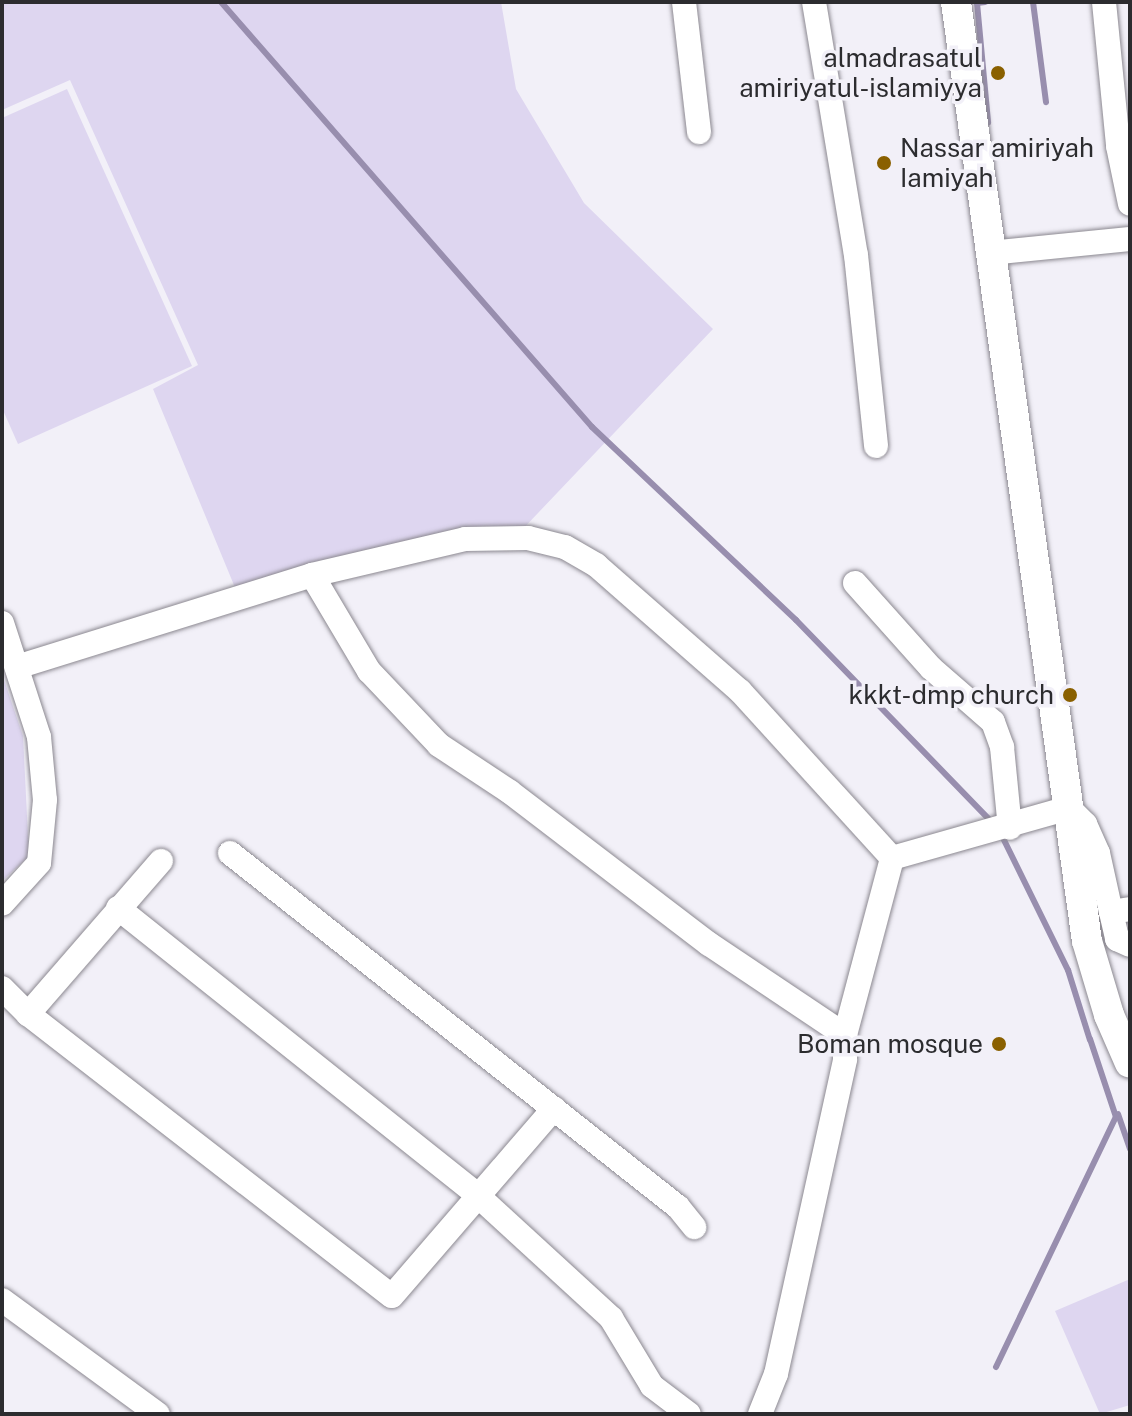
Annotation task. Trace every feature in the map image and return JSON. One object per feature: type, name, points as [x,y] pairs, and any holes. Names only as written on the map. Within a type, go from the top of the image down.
[{"type":"street","points":[[684,2],[699,132]]},
{"type":"street","points":[[814,2],[856,255],[876,446]]},
{"type":"street","points":[[956,2],[1087,941],[1123,1029],[1130,1063]]},
{"type":"street","points":[[1104,2],[1118,146],[1130,204]]},
{"type":"street","points":[[989,253],[1130,239]]},
{"type":"street","points":[[17,667],[312,575],[465,539],[528,538],[565,547],[596,565],[752,702],[892,858]]},
{"type":"street","points":[[312,575],[369,671],[439,745],[522,800],[709,944],[845,1035]]},
{"type":"street","points":[[855,583],[931,668],[993,722],[1002,747],[1003,830]]},
{"type":"street","points":[[2,623],[39,737],[45,800],[39,863],[19,892],[2,904]]},
{"type":"street","points":[[892,858],[1003,830],[1069,808]]},
{"type":"street","points":[[1069,808],[1085,824],[1120,911],[1117,939],[1130,945]]},
{"type":"street","points":[[230,853],[678,1207],[694,1227]]},
{"type":"street","points":[[757,1413],[776,1374],[845,1059],[845,1035],[892,858]]},
{"type":"street","points":[[28,1014],[161,861]]},
{"type":"street","points":[[118,908],[477,1195],[611,1318],[652,1386],[689,1414]]},
{"type":"street","points":[[2,988],[28,1014],[392,1296],[554,1108]]},
{"type":"street","points":[[2,1300],[158,1414]]},
{"type":"shaded area","points":[[2,2],[501,2],[516,89],[584,203],[713,329],[519,533],[365,550],[236,590],[153,389],[198,365],[70,80],[2,110]]},
{"type":"shaded area","points":[[67,89],[192,366],[18,444],[2,408],[2,118]]},
{"type":"shaded area","points":[[2,674],[23,736],[29,856],[2,881]]},
{"type":"shaded area","points":[[1130,1279],[1130,1405],[1100,1414],[1055,1311]]},
{"type":"waterway","points":[[221,2],[592,427],[796,620],[992,822]]},
{"type":"waterway","points":[[985,2],[977,3],[988,122]]},
{"type":"waterway","points":[[1033,2],[1046,102]]},
{"type":"waterway","points":[[1001,834],[1068,970],[1090,1040]]},
{"type":"waterway","points":[[996,1367],[1116,1117],[1090,1039]]},
{"type":"waterway","points":[[1118,1114],[1130,1149]]},
{"type":"place","name":"almadrasatul amiriyatul-islamiyya","points":[[998,73]]},
{"type":"place","name":"Nassar amiriyah Iamiyah","points":[[884,163]]},
{"type":"place","name":"kkkt-dmp church","points":[[1070,695]]},
{"type":"place","name":"Boman mosque","points":[[999,1044]]}]
